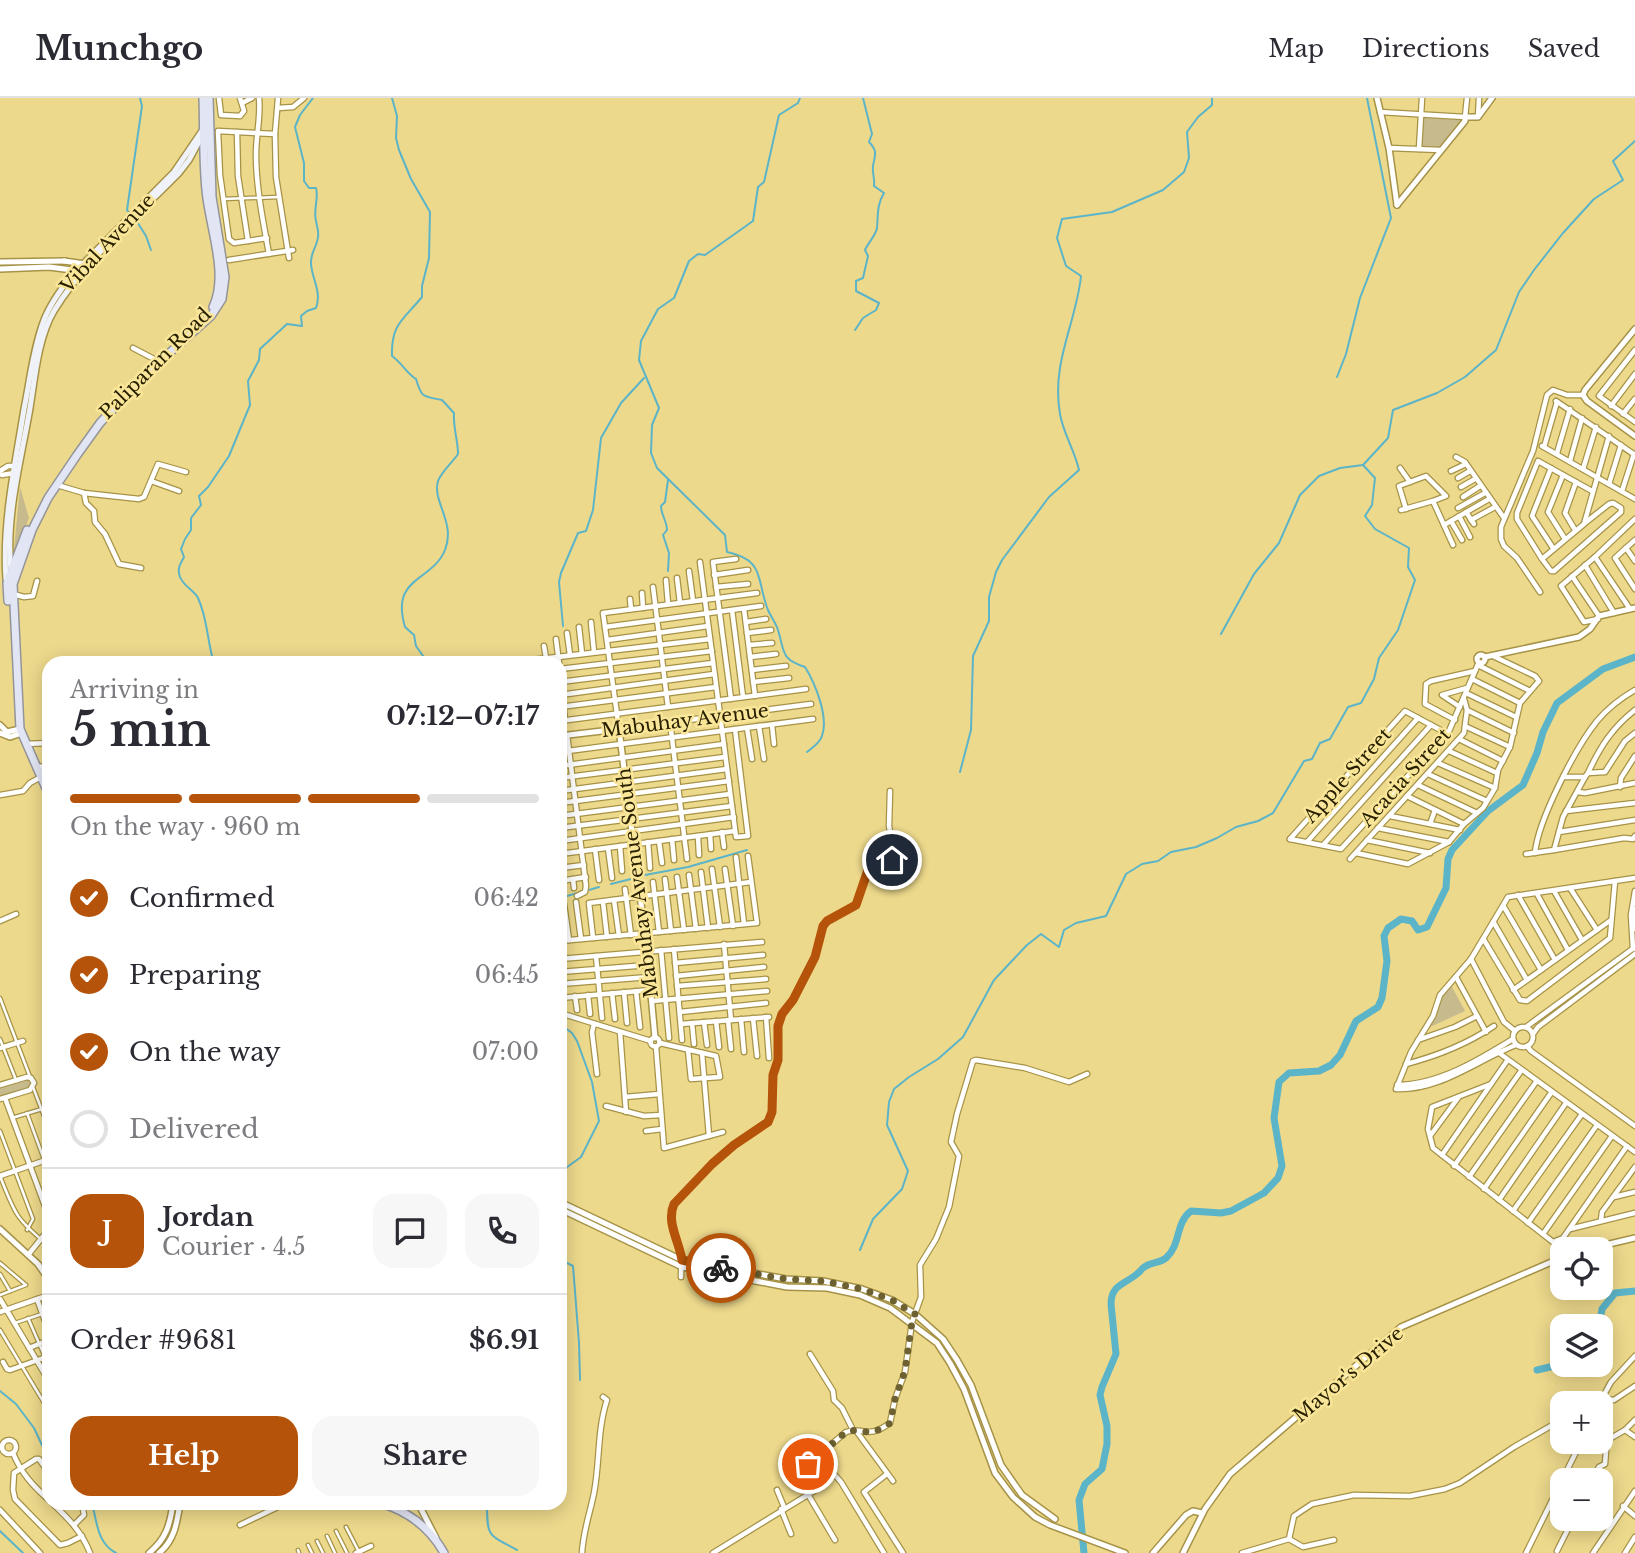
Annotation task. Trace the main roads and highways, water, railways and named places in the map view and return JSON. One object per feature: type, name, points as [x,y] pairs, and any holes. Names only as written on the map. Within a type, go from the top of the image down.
[{"type":"main road","name":"Paliparan Road","points":[[42,779],[16,724],[5,585],[56,485],[100,424],[148,372],[206,322],[222,299],[225,277],[212,197],[203,98]]},
{"type":"main road","name":"Paliparan Road","points":[[5,585],[28,529],[58,474],[97,421],[156,360],[202,319],[217,298],[219,278],[207,198],[208,98]]},
{"type":"main road","name":"Vibal Avenue","points":[[5,585],[5,555],[15,473],[37,339],[48,312],[61,290],[140,210],[206,131]]},
{"type":"main road","name":"Vibal Avenue","points":[[15,473],[43,341],[53,313],[80,271]]},
{"type":"main road","points":[[0,518],[9,521]]},
{"type":"main road","name":"Vibal Avenue","points":[[9,521],[11,573]]},
{"type":"main road","name":"Paliparan Road","points":[[5,585],[12,594],[21,731]]},
{"type":"main road","points":[[398,1510],[418,1521],[438,1542],[444,1553]]},
{"type":"main road","points":[[418,1521],[426,1516]]},
{"type":"waterway","points":[[130,214],[127,210],[142,106],[140,98]]},
{"type":"waterway","points":[[212,656],[201,606],[196,595],[179,574],[184,557],[181,549],[191,530],[191,518],[201,505],[199,496],[229,456],[250,405],[248,381],[259,360],[260,349],[287,324],[302,326],[301,316],[316,308],[318,302],[311,260],[318,235],[315,217],[317,192],[316,188],[309,188],[304,181],[304,163],[295,127],[313,98]]},
{"type":"waterway","points":[[392,98],[397,116],[396,138],[399,150],[411,179],[430,212],[429,258],[422,297],[396,329],[392,356],[416,379],[424,396],[442,400],[454,413],[458,449],[458,454],[438,481],[438,497],[448,530],[445,550],[439,560],[414,581],[403,598],[405,627],[414,635],[416,646],[423,656]]},
{"type":"waterway","points":[[800,98],[798,103],[779,115],[764,182],[758,187],[753,221],[705,255],[698,254],[689,261],[674,298],[658,309],[641,341],[639,360],[659,408],[652,425],[651,453],[657,468],[725,535],[727,552],[748,560],[754,566],[787,658],[805,667],[813,682],[820,700],[824,728],[820,741],[807,752]]},
{"type":"waterway","points":[[855,330],[863,318],[876,310],[879,303],[856,291],[856,281],[863,278],[868,256],[865,250],[876,231],[879,205],[884,193],[874,186],[875,153],[869,142],[872,134],[863,98]]},
{"type":"waterway","points":[[960,772],[971,730],[973,656],[989,621],[989,597],[996,572],[1049,497],[1079,470],[1060,414],[1058,395],[1061,360],[1081,276],[1066,266],[1057,238],[1062,219],[1112,212],[1163,190],[1184,172],[1189,158],[1187,132],[1198,117],[1212,105],[1212,98]]},
{"type":"waterway","points":[[1337,377],[1346,354],[1360,298],[1391,218],[1367,98]]},
{"type":"waterway","points":[[1221,634],[1254,574],[1279,543],[1300,495],[1319,476],[1340,468],[1363,465],[1388,438],[1393,410],[1437,393],[1465,377],[1496,350],[1519,292],[1563,233],[1594,199],[1623,180],[1613,161],[1635,141]]},
{"type":"waterway","points":[[136,220],[151,250]]},
{"type":"waterway","points":[[563,626],[559,582],[578,533],[586,531],[593,510],[601,438],[621,403],[644,378]]},
{"type":"waterway","points":[[860,1250],[873,1219],[902,1189],[908,1171],[887,1125],[889,1102],[894,1089],[938,1059],[963,1037],[994,980],[1041,934],[1059,947],[1064,930],[1076,923],[1106,916],[1126,874],[1142,864],[1158,861],[1171,852],[1196,847],[1236,827],[1258,821],[1273,813],[1304,761],[1312,759],[1320,743],[1330,739],[1348,707],[1361,703],[1374,679],[1379,658],[1398,630],[1415,580],[1408,567],[1409,548],[1375,529],[1365,516],[1372,505],[1375,478],[1363,465]]},
{"type":"waterway","points":[[668,480],[665,502],[661,506],[667,527],[663,535],[669,553],[668,571]]},
{"type":"waterway","points":[[1084,1553],[1079,1500],[1085,1484],[1102,1469],[1107,1444],[1107,1426],[1100,1395],[1116,1354],[1111,1304],[1116,1288],[1144,1267],[1161,1261],[1171,1253],[1182,1222],[1191,1211],[1231,1211],[1264,1193],[1278,1178],[1282,1166],[1274,1118],[1279,1082],[1289,1073],[1319,1071],[1331,1065],[1340,1055],[1356,1021],[1378,1007],[1382,998],[1387,961],[1384,936],[1388,928],[1401,919],[1412,921],[1418,930],[1427,927],[1446,888],[1448,859],[1452,850],[1488,811],[1523,785],[1557,703],[1603,669],[1635,657]]},
{"type":"waterway","points":[[645,875],[688,867],[747,850]]},
{"type":"waterway","points":[[611,884],[635,878]]},
{"type":"waterway","points":[[589,890],[599,887]]},
{"type":"waterway","points":[[567,896],[581,892]]},
{"type":"waterway","points":[[567,1029],[577,1041],[592,1082],[599,1121],[581,1157],[567,1167]]},
{"type":"waterway","points":[[567,1263],[573,1266],[580,1380]]},
{"type":"waterway","points":[[1601,1314],[1615,1293],[1635,1291]]},
{"type":"waterway","points":[[1537,1370],[1550,1367]]},
{"type":"waterway","points":[[0,1391],[16,1404],[34,1428],[42,1445]]},
{"type":"waterway","points":[[94,1510],[101,1538],[116,1553]]},
{"type":"waterway","points":[[487,1510],[491,1534],[517,1550]]},
{"type":"waterway","points":[[0,1531],[23,1553]]}]
